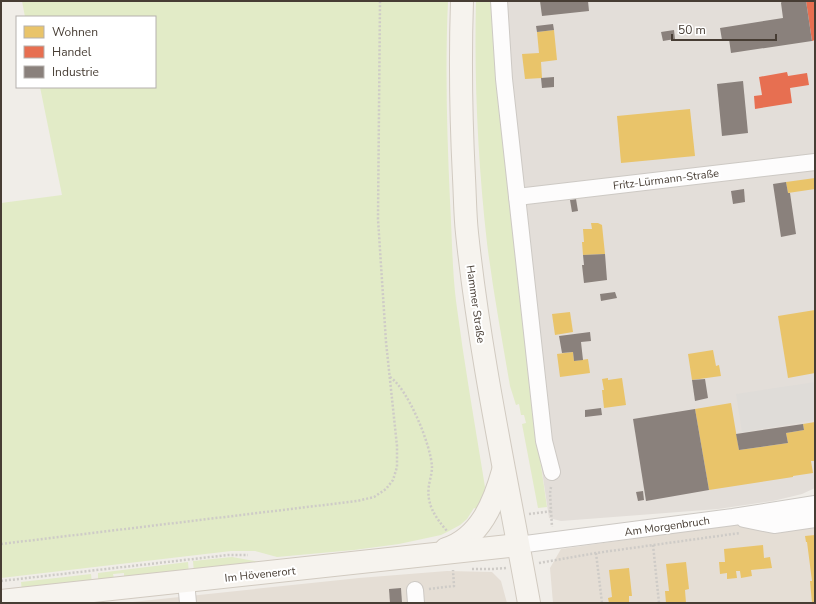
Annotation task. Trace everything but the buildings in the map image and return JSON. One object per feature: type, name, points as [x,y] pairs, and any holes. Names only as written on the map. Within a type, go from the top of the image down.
[{"type":"main road","name":"Hammer Straße","points":[[462,1],[462,143],[466,231],[473,286],[503,469],[529,603]]},
{"type":"main road","points":[[428,555],[462,542],[477,529],[493,501],[503,469]]},
{"type":"main road","name":"Im Hövenerort","points":[[1,601],[31,600],[186,581],[428,555],[520,555]]},
{"type":"street","points":[[499,1],[504,79],[544,441],[552,472]]},
{"type":"street","name":"Fritz-Lürmann-Straße","points":[[518,197],[815,162]]},
{"type":"street","name":"Am Morgenbruch","points":[[520,555],[554,540],[733,517],[815,504]]},
{"type":"street","points":[[733,517],[774,525],[815,519]]},
{"type":"street","points":[[186,581],[188,603]]},
{"type":"path","points":[[1,544],[357,501],[374,497],[386,489],[393,480],[396,467],[397,446],[386,342],[378,219],[380,1]]},
{"type":"path","points":[[390,377],[396,381],[407,398],[416,414],[426,438],[432,467],[428,495],[430,505],[436,518],[450,534]]},
{"type":"path","points":[[552,472],[550,493],[554,540]]},
{"type":"path","points":[[520,555],[558,561],[596,553],[745,532]]},
{"type":"path","points":[[653,545],[659,603]]},
{"type":"path","points":[[596,553],[602,603]]},
{"type":"path","points":[[1,581],[228,555],[250,556]]},
{"type":"path","points":[[415,597],[454,586],[453,570]]},
{"type":"shaded area","points":[[494,1],[815,1],[815,488],[802,494],[773,501],[718,509],[561,521],[549,518],[538,444]]},
{"type":"shaded area","points":[[815,382],[815,420],[742,432],[736,394]]},
{"type":"shaded area","points":[[815,513],[815,603],[553,603],[550,568],[561,549]]},
{"type":"shaded area","points":[[447,571],[492,572],[501,581],[507,603],[123,603],[359,578]]},
{"type":"green space","points":[[22,1],[448,1],[447,126],[454,276],[462,348],[485,487],[480,510],[474,508],[467,519],[460,525],[441,535],[399,544],[277,557],[255,551],[231,551],[1,578],[1,203],[62,195],[40,88],[156,88],[156,16],[25,16]]},
{"type":"green space","points":[[476,1],[494,1],[538,445],[547,507],[538,508],[522,424],[526,423],[524,415],[521,415],[519,404],[516,405],[510,386],[489,261],[481,183],[477,122]]},
{"type":"green space","points":[[232,557],[260,562],[260,565],[194,573],[193,561]]},
{"type":"green space","points":[[188,562],[189,574],[136,579],[136,575],[124,577],[124,573],[113,574],[114,578],[98,580],[98,573]]},
{"type":"green space","points":[[91,574],[92,583],[22,592],[21,582]]}]
